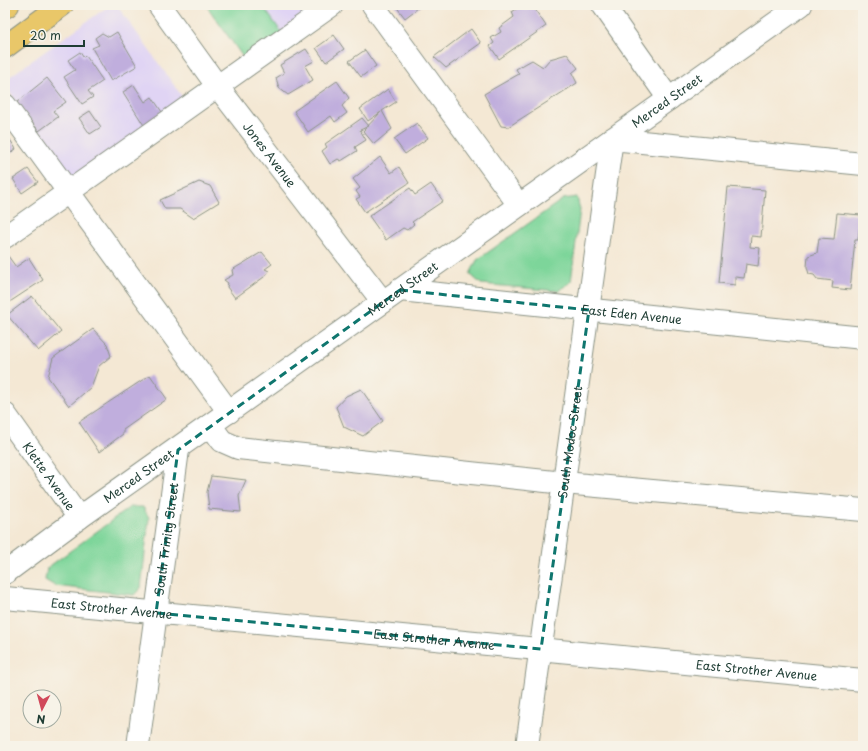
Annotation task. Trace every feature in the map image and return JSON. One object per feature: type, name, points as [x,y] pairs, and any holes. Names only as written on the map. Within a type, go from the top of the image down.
[{"type":"main road","points":[[5,47],[62,5]]},
{"type":"street","name":"Jones Avenue","points":[[159,5],[218,87],[391,296]]},
{"type":"street","points":[[5,237],[332,5]]},
{"type":"street","points":[[373,5],[519,205]]},
{"type":"street","points":[[603,5],[669,99]]},
{"type":"street","name":"Merced Street","points":[[5,573],[79,518],[178,450],[391,296],[801,5]]},
{"type":"street","points":[[5,105],[229,412]]},
{"type":"street","points":[[612,139],[863,164]]},
{"type":"street","name":"South Modoc Street","points":[[527,746],[612,139]]},
{"type":"street","name":"East Eden Avenue","points":[[391,296],[588,310],[863,338]]},
{"type":"street","name":"Klette Avenue","points":[[5,414],[79,518]]},
{"type":"street","points":[[211,426],[222,441],[238,448],[564,483],[863,510]]},
{"type":"street","name":"South Trinity Street","points":[[138,746],[178,450]]},
{"type":"street","name":"East Strother Avenue","points":[[5,598],[863,680]]},
{"type":"highlighted area","points":[[400,290],[589,310],[541,649],[156,613],[178,450]]},
{"type":"shaded area","points":[[110,5],[117,5],[186,102],[75,181],[16,103],[5,83],[5,80]]},
{"type":"shaded area","points":[[262,5],[318,5],[282,33]]},
{"type":"green space","points":[[206,5],[262,5],[282,33],[245,60]]},
{"type":"green space","points":[[577,197],[580,210],[571,282],[558,291],[481,284],[470,274],[477,260],[563,199]]},
{"type":"green space","points":[[130,507],[143,507],[149,518],[141,588],[134,595],[55,586],[45,580],[47,568]]},
{"type":"building","points":[[395,5],[422,5],[405,18]]},
{"type":"building","points":[[522,5],[532,5],[546,26],[499,59],[490,46],[494,43],[491,38],[501,32],[499,28],[514,17],[512,12]]},
{"type":"building","points":[[471,29],[481,43],[446,68],[434,57]]},
{"type":"building","points":[[117,32],[137,66],[111,81],[92,48],[99,45],[95,38],[102,33],[109,37]]},
{"type":"building","points":[[334,35],[344,49],[326,62],[316,48]]},
{"type":"building","points":[[306,49],[314,61],[305,66],[313,80],[288,95],[279,88],[276,78],[284,73],[280,65]]},
{"type":"building","points":[[365,50],[376,66],[361,77],[349,61]]},
{"type":"building","points":[[80,52],[83,57],[86,56],[103,81],[88,91],[93,97],[82,104],[64,77],[75,70],[68,60]]},
{"type":"building","points":[[567,54],[578,68],[572,73],[577,83],[508,127],[501,126],[484,94],[519,74],[516,69],[532,60],[543,67],[550,59]]},
{"type":"building","points":[[47,78],[66,102],[53,111],[58,117],[39,131],[16,103]]},
{"type":"building","points":[[337,81],[349,98],[342,106],[347,113],[335,122],[331,116],[308,132],[294,111]]},
{"type":"building","points":[[134,85],[145,102],[152,97],[164,115],[145,127],[123,92]]},
{"type":"building","points":[[388,89],[396,102],[382,111],[392,129],[374,144],[363,131],[381,112],[368,121],[360,109]]},
{"type":"building","points":[[90,111],[101,127],[90,134],[79,118]]},
{"type":"building","points":[[362,118],[369,126],[360,130],[366,140],[355,147],[357,151],[341,161],[338,159],[330,164],[322,151],[327,147],[325,144]]},
{"type":"building","points":[[417,123],[428,138],[405,154],[394,139]]},
{"type":"building","points":[[5,132],[16,149],[5,157]]},
{"type":"building","points":[[380,157],[391,173],[399,167],[409,183],[365,212],[356,199],[360,197],[356,191],[360,188],[353,179]]},
{"type":"building","points":[[28,169],[38,182],[22,193],[13,179]]},
{"type":"building","points":[[199,182],[210,186],[219,202],[193,218],[180,209],[165,209],[160,200]]},
{"type":"building","points":[[431,184],[443,201],[412,222],[414,224],[407,230],[403,228],[386,240],[369,216],[410,188],[415,195]]},
{"type":"building","points":[[728,187],[765,190],[761,237],[751,236],[750,247],[760,248],[758,266],[746,264],[744,278],[735,277],[735,285],[719,283]]},
{"type":"building","points":[[837,213],[861,215],[858,240],[855,240],[850,290],[832,288],[833,281],[817,279],[814,275],[809,274],[807,267],[808,256],[817,253],[819,238],[834,239]]},
{"type":"building","points":[[262,252],[272,264],[265,269],[269,271],[264,277],[235,298],[227,287],[228,283],[224,280],[233,275],[232,270]]},
{"type":"building","points":[[8,256],[16,267],[29,258],[43,280],[5,305],[5,257]]},
{"type":"building","points":[[32,296],[61,332],[38,351],[7,315]]},
{"type":"building","points":[[93,329],[107,344],[111,356],[99,366],[91,387],[69,406],[48,377],[53,358]]},
{"type":"building","points":[[150,375],[167,399],[123,430],[123,434],[99,452],[79,422]]},
{"type":"building","points":[[361,389],[383,421],[363,436],[344,427],[336,407],[346,396]]},
{"type":"building","points":[[211,476],[246,480],[239,496],[241,512],[209,509],[207,492]]}]
